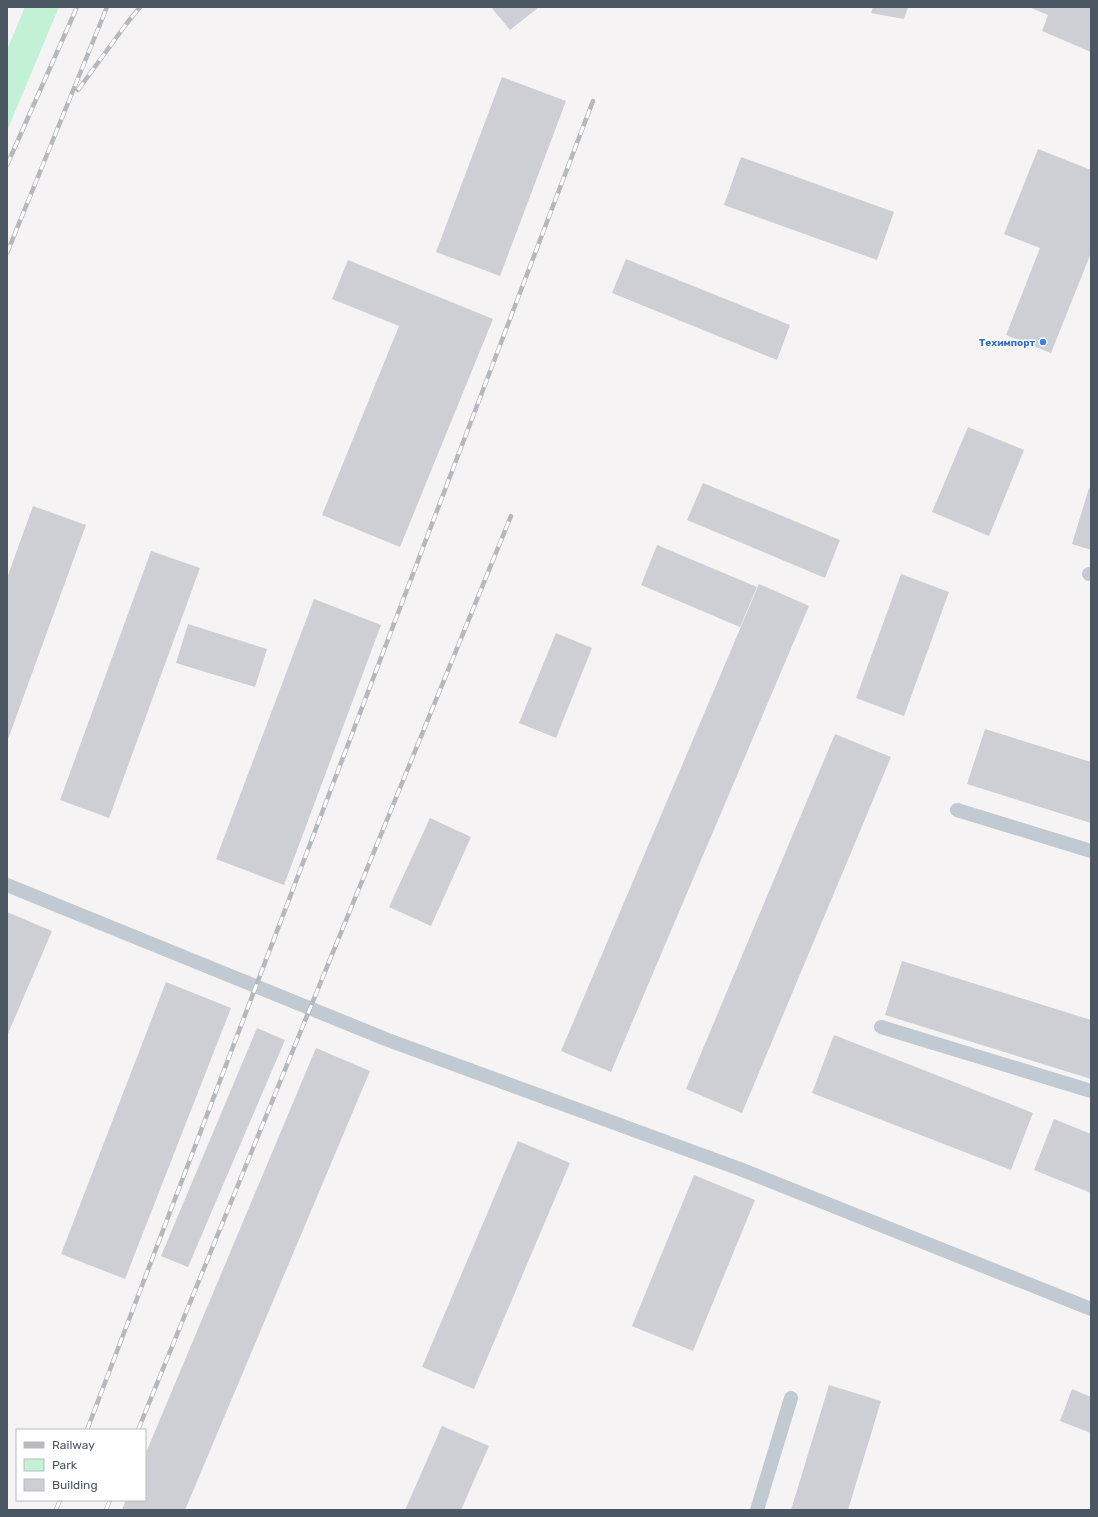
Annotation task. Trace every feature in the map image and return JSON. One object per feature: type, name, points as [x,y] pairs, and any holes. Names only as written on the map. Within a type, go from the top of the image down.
[{"type":"lane","points":[[957,810],[1091,851]]},
{"type":"lane","points":[[7,885],[388,1040],[740,1169],[1091,1309]]},
{"type":"lane","points":[[880,1027],[1091,1091]]},
{"type":"lane","points":[[757,1510],[791,1398]]},
{"type":"green space","points":[[25,7],[59,7],[7,131],[7,50]]},
{"type":"building","points":[[491,7],[539,7],[510,30]]},
{"type":"building","points":[[873,7],[908,7],[904,19],[871,13]]},
{"type":"building","points":[[1029,7],[1091,7],[1091,52],[1042,31],[1048,15]]},
{"type":"building","points":[[502,77],[566,101],[500,276],[436,252]]},
{"type":"building","points":[[1038,149],[1091,170],[1091,253],[1051,353],[1006,335],[1040,248],[1004,234]]},
{"type":"building","points":[[741,157],[894,212],[877,260],[724,205]]},
{"type":"building","points":[[626,259],[790,325],[777,360],[612,293]]},
{"type":"building","points":[[348,260],[493,319],[400,547],[322,515],[399,326],[332,299]]},
{"type":"building","points":[[968,427],[1024,450],[989,536],[932,512]]},
{"type":"building","points":[[703,483],[840,540],[825,578],[687,520]]},
{"type":"building","points":[[1089,488],[1091,489],[1091,550],[1072,544]]},
{"type":"building","points":[[33,506],[86,525],[7,742],[7,578]]},
{"type":"building","points":[[657,545],[757,587],[740,627],[641,585]]},
{"type":"building","points":[[151,551],[200,568],[109,818],[60,800]]},
{"type":"building","points":[[901,574],[949,592],[904,716],[856,698]]},
{"type":"building","points":[[759,584],[809,606],[611,1072],[561,1051]]},
{"type":"building","points":[[314,599],[381,625],[284,885],[216,859]]},
{"type":"building","points":[[188,624],[267,649],[255,687],[176,663]]},
{"type":"building","points":[[556,633],[592,648],[556,738],[519,723]]},
{"type":"building","points":[[985,729],[1091,762],[1091,823],[967,784]]},
{"type":"building","points":[[835,734],[891,757],[742,1113],[686,1089]]},
{"type":"building","points":[[430,818],[471,837],[431,926],[389,907]]},
{"type":"building","points":[[7,912],[52,931],[7,1036]]},
{"type":"building","points":[[902,961],[1091,1020],[1091,1079],[885,1015]]},
{"type":"building","points":[[166,982],[231,1008],[125,1279],[61,1254]]},
{"type":"building","points":[[257,1028],[285,1040],[188,1267],[161,1256]]},
{"type":"building","points":[[834,1035],[1033,1113],[1011,1170],[812,1093]]},
{"type":"building","points":[[316,1048],[370,1071],[185,1510],[122,1510],[126,1501],[146,1501],[146,1453]]},
{"type":"building","points":[[1054,1119],[1091,1134],[1091,1193],[1034,1170]]},
{"type":"building","points":[[518,1141],[570,1163],[474,1389],[422,1367]]},
{"type":"building","points":[[694,1175],[755,1200],[693,1351],[632,1326]]},
{"type":"building","points":[[829,1385],[881,1401],[848,1510],[791,1510]]},
{"type":"building","points":[[1072,1389],[1091,1397],[1091,1433],[1060,1421]]},
{"type":"building","points":[[442,1426],[489,1446],[461,1510],[405,1510]]},
{"type":"railway","points":[[7,165],[77,7]]},
{"type":"railway","points":[[7,253],[107,7]]},
{"type":"railway","points":[[78,90],[140,7]]},
{"type":"railway","points":[[87,1429],[593,101]]},
{"type":"railway","points":[[138,1429],[511,516]]},
{"type":"railway","points":[[56,1510],[60,1501]]},
{"type":"railway","points":[[106,1510],[110,1501]]},
{"type":"place","name":"Техимпорт","points":[[1043,342]]}]
